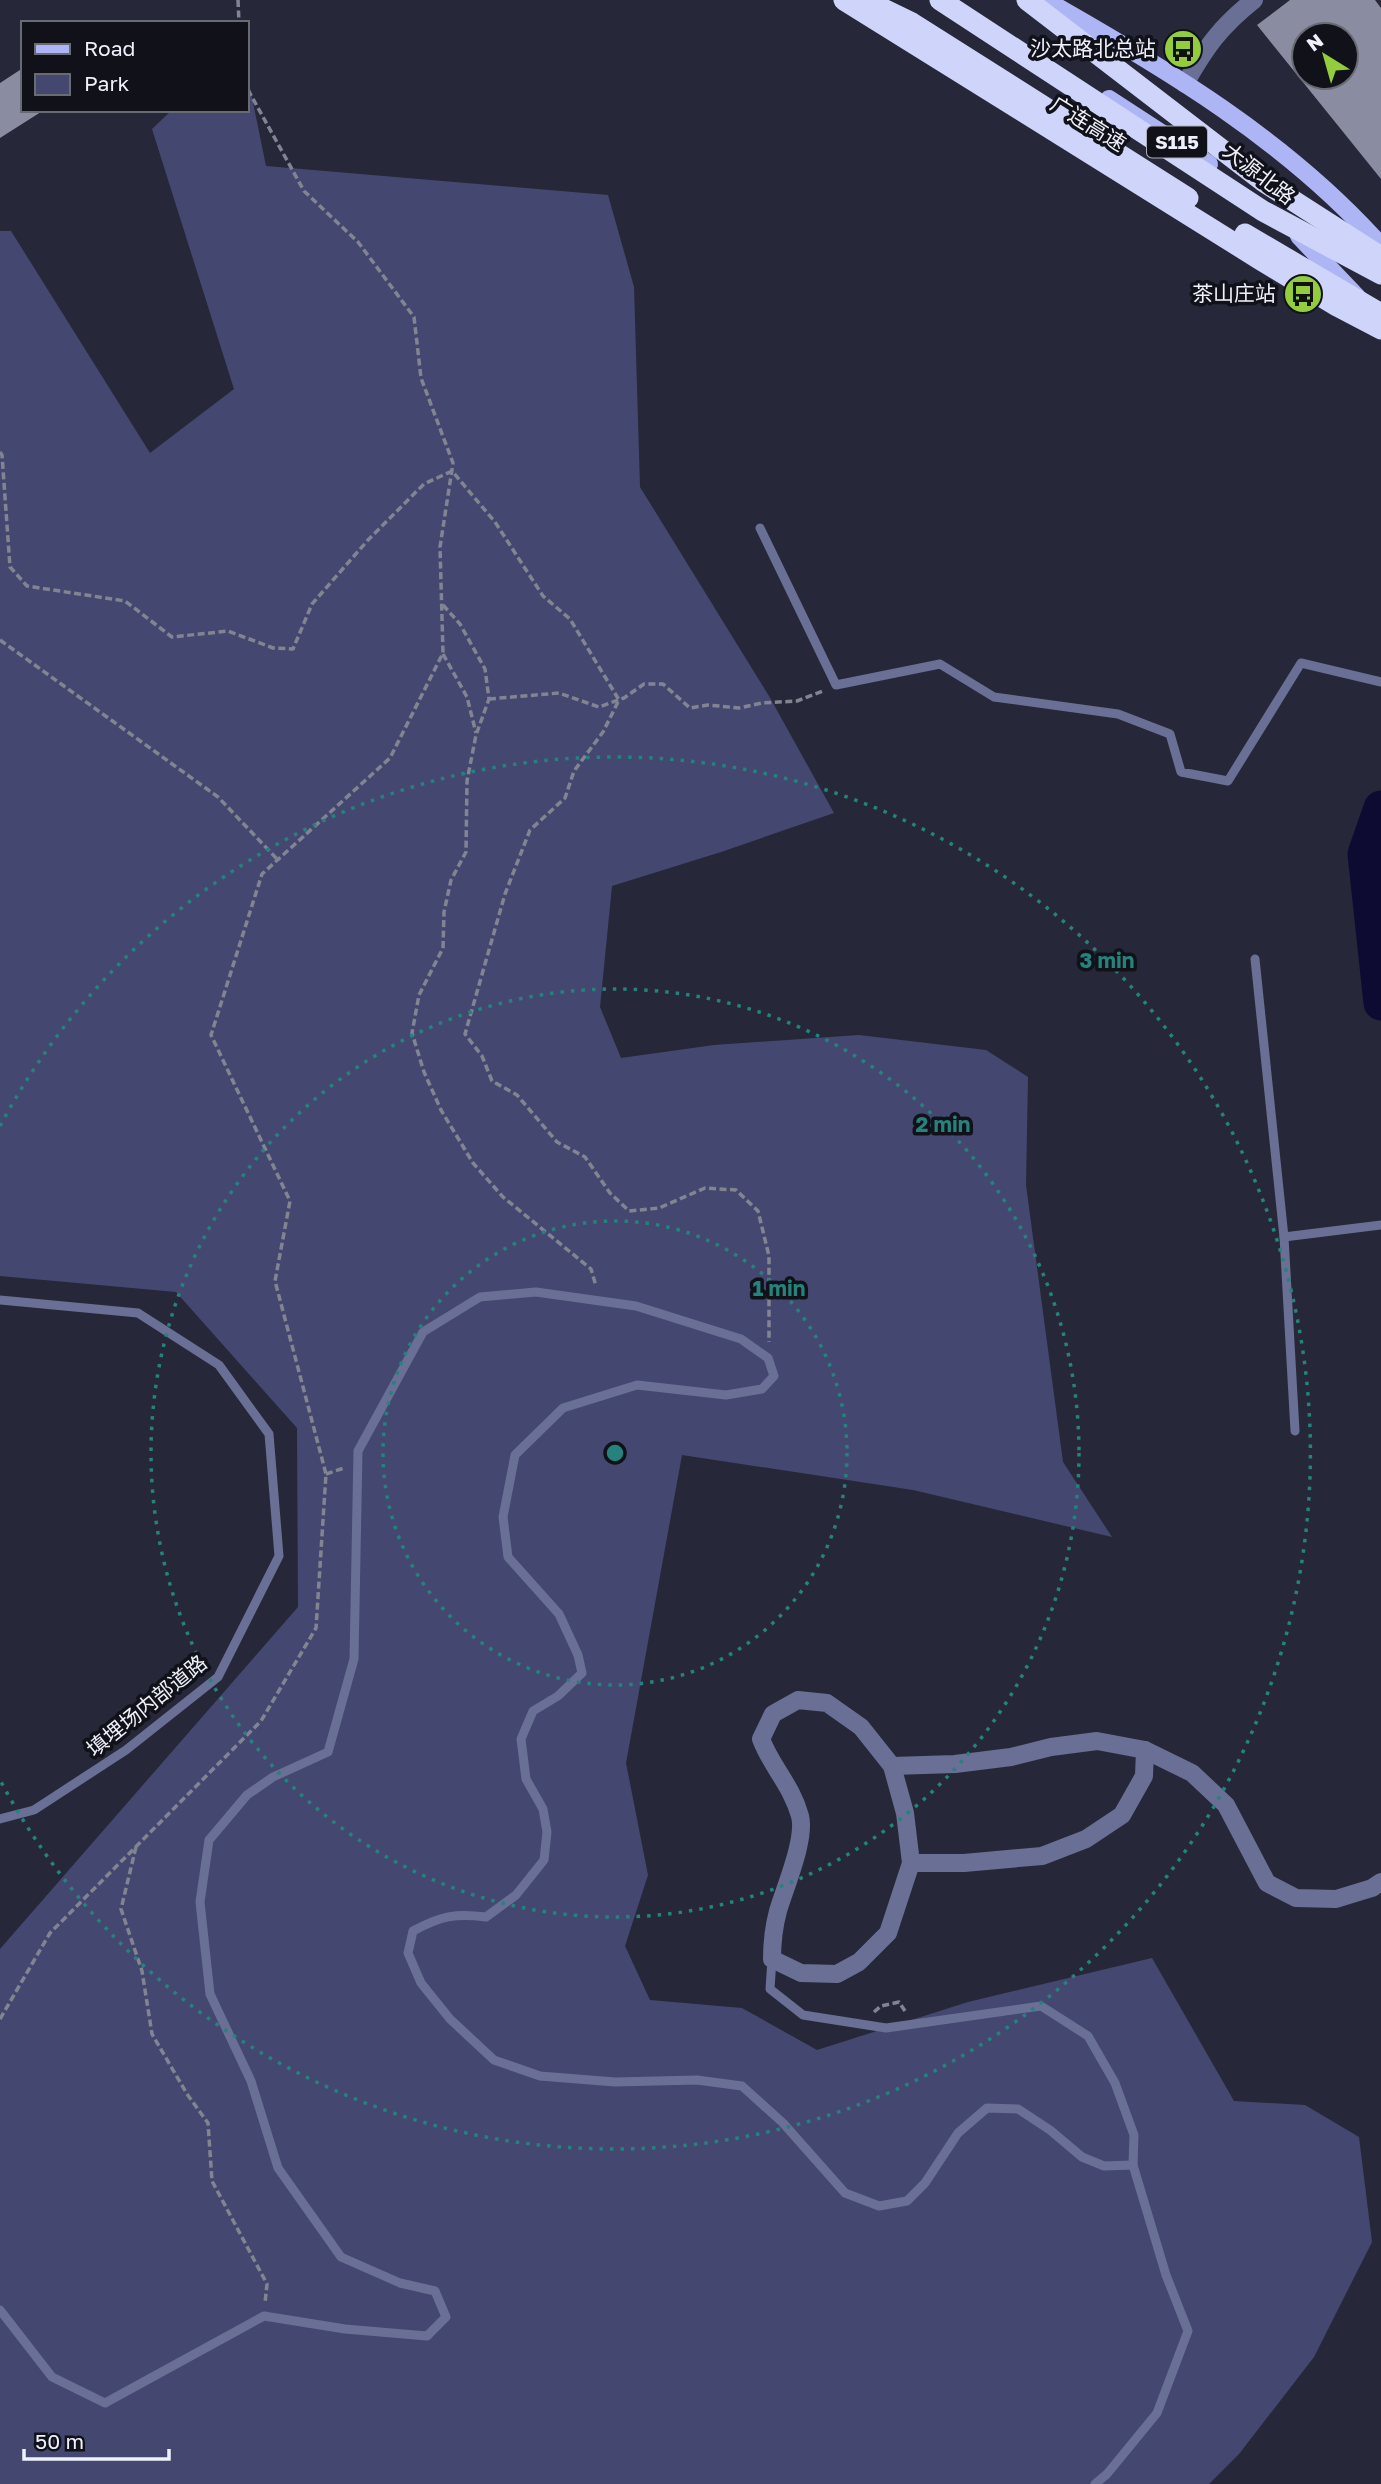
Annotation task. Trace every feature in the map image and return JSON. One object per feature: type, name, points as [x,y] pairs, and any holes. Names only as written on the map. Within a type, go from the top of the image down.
[{"type":"highway","name":"广连高速","points":[[844,0],[1261,260],[1381,328]]},
{"type":"highway","points":[[865,0],[912,23],[1238,229],[1381,314]]},
{"type":"highway","name":"广连高速","points":[[940,0],[1263,211],[1381,274]]},
{"type":"highway","points":[[1027,0],[1265,182],[1381,257]]},
{"type":"main road","name":"大源北路","points":[[940,0],[1099,92],[1212,165],[1292,228],[1349,287],[1381,328]]},
{"type":"main road","name":"大源北路","points":[[1045,0],[1185,84],[1287,156],[1327,190],[1381,246]]},
{"type":"street","points":[[1185,84],[1209,43],[1254,0]]},
{"type":"street","points":[[798,1700],[827,1703],[861,1727],[892,1766],[905,1813],[911,1863],[888,1933],[859,1962],[837,1974],[801,1973],[772,1959],[778,1913],[796,1855],[801,1819],[789,1786],[768,1756],[761,1739],[773,1714],[798,1700]]},
{"type":"street","points":[[892,1766],[955,1764],[1011,1758],[1051,1747],[1097,1741],[1145,1749],[1192,1773],[1226,1805],[1267,1883],[1296,1898],[1336,1899],[1372,1888],[1381,1882]]},
{"type":"street","points":[[911,1863],[964,1863],[1042,1856],[1086,1839],[1122,1815],[1144,1776],[1145,1749]]},
{"type":"lane","points":[[760,528],[836,685],[940,664],[994,697],[1118,714],[1170,734],[1181,772],[1228,781],[1301,663],[1381,682]]},
{"type":"lane","points":[[1255,959],[1284,1237],[1295,1431]]},
{"type":"lane","points":[[1284,1237],[1381,1225]]},
{"type":"lane","points":[[0,2311],[52,2377],[105,2403],[264,2316],[345,2329],[427,2336],[446,2317],[435,2291],[400,2283],[341,2257],[278,2168],[251,2081],[210,1994],[200,1902],[209,1840],[247,1795],[273,1777],[328,1752],[354,1659],[358,1451],[423,1332],[480,1297],[536,1292],[636,1306],[741,1339],[768,1358],[774,1376],[762,1389],[726,1395],[637,1385],[563,1408],[515,1455],[503,1517],[508,1557],[559,1614],[578,1655],[582,1673],[558,1696],[533,1711],[521,1739],[526,1779],[542,1809],[547,1832],[544,1860],[516,1895],[486,1917],[461,1914],[438,1918],[413,1931],[408,1952],[421,1983],[450,2019],[494,2060],[540,2076],[615,2082],[697,2080],[742,2086],[783,2123],[845,2193],[878,2206],[907,2201],[925,2183],[958,2133],[987,2108],[1018,2109],[1082,2157],[1104,2166],[1133,2165]]},
{"type":"lane","name":"填埋场内部道路","points":[[0,1300],[138,1313],[219,1365],[269,1434],[279,1556],[218,1677],[126,1750],[34,1810],[0,1819]]},
{"type":"lane","points":[[772,1959],[770,1989],[803,2015],[886,2028],[1041,2006],[1088,2036],[1115,2083],[1134,2134],[1133,2165],[1166,2275],[1188,2332],[1157,2413],[1107,2474],[1095,2484]]},
{"type":"path","points":[[238,0],[239,21]]},
{"type":"path","points":[[248,90],[304,191],[358,242],[414,317],[421,378],[453,463],[440,547],[443,653],[467,697],[476,736]]},
{"type":"path","points":[[0,452],[10,567],[27,586],[125,601],[172,637],[228,631],[272,648],[293,649],[312,604],[368,540],[424,484],[452,471]]},
{"type":"path","points":[[452,471],[495,522],[543,596],[570,619],[619,700]]},
{"type":"path","points":[[441,604],[460,625],[485,669],[489,699],[476,736],[467,781],[466,852],[451,880],[444,912],[443,948],[419,995],[412,1033],[424,1072],[473,1163],[503,1197],[591,1269],[602,1302]]},
{"type":"path","points":[[0,640],[218,797],[278,860]]},
{"type":"path","points":[[0,2019],[50,1933],[261,1721],[316,1628],[326,1474],[275,1281],[290,1201],[211,1035],[262,874],[390,758],[443,653]]},
{"type":"path","points":[[489,699],[559,693],[599,707],[619,700],[644,684],[663,684],[690,708],[708,705],[739,708],[762,703],[797,701],[836,685]]},
{"type":"path","points":[[619,700],[603,732],[574,771],[565,798],[530,830],[505,894],[465,1034],[482,1056],[492,1081],[517,1096],[557,1142],[585,1157],[610,1193],[629,1211],[659,1208],[705,1188],[736,1190],[758,1210],[769,1256],[768,1358]]},
{"type":"path","points":[[136,1847],[121,1909],[142,1971],[152,2034],[187,2094],[208,2123],[212,2180],[267,2284],[264,2316]]},
{"type":"path","points":[[861,2024],[881,2006],[899,2002],[915,2024]]},
{"type":"green space","points":[[248,78],[266,166],[608,195],[634,287],[640,487],[769,696],[834,813],[612,886],[600,1007],[621,1058],[714,1045],[859,1035],[986,1050],[1028,1077],[1026,1185],[1063,1462],[1112,1537],[913,1490],[682,1455],[626,1763],[648,1875],[625,1946],[650,2000],[742,2008],[817,2050],[968,2002],[1152,1958],[1234,2101],[1305,2105],[1359,2137],[1372,2242],[1314,2357],[1239,2454],[1209,2484],[0,2484],[0,1949],[298,1607],[297,1428],[176,1292],[0,1276],[0,231],[11,231],[150,453],[234,389],[152,129],[170,112],[248,112]]},
{"type":"building","points":[[1290,0],[1375,0],[1381,8],[1381,179],[1310,91],[1360,91],[1360,21],[1290,21],[1290,66],[1257,25]]},
{"type":"building","points":[[21,69],[21,112],[41,112],[0,138],[0,83]]},
{"type":"waterway","points":[[1381,808],[1365,854],[1381,1003]]},
{"type":"place","name":"沙太路北总站","points":[[1183,49]]},
{"type":"place","name":"茶山庄站","points":[[1303,294]]}]
